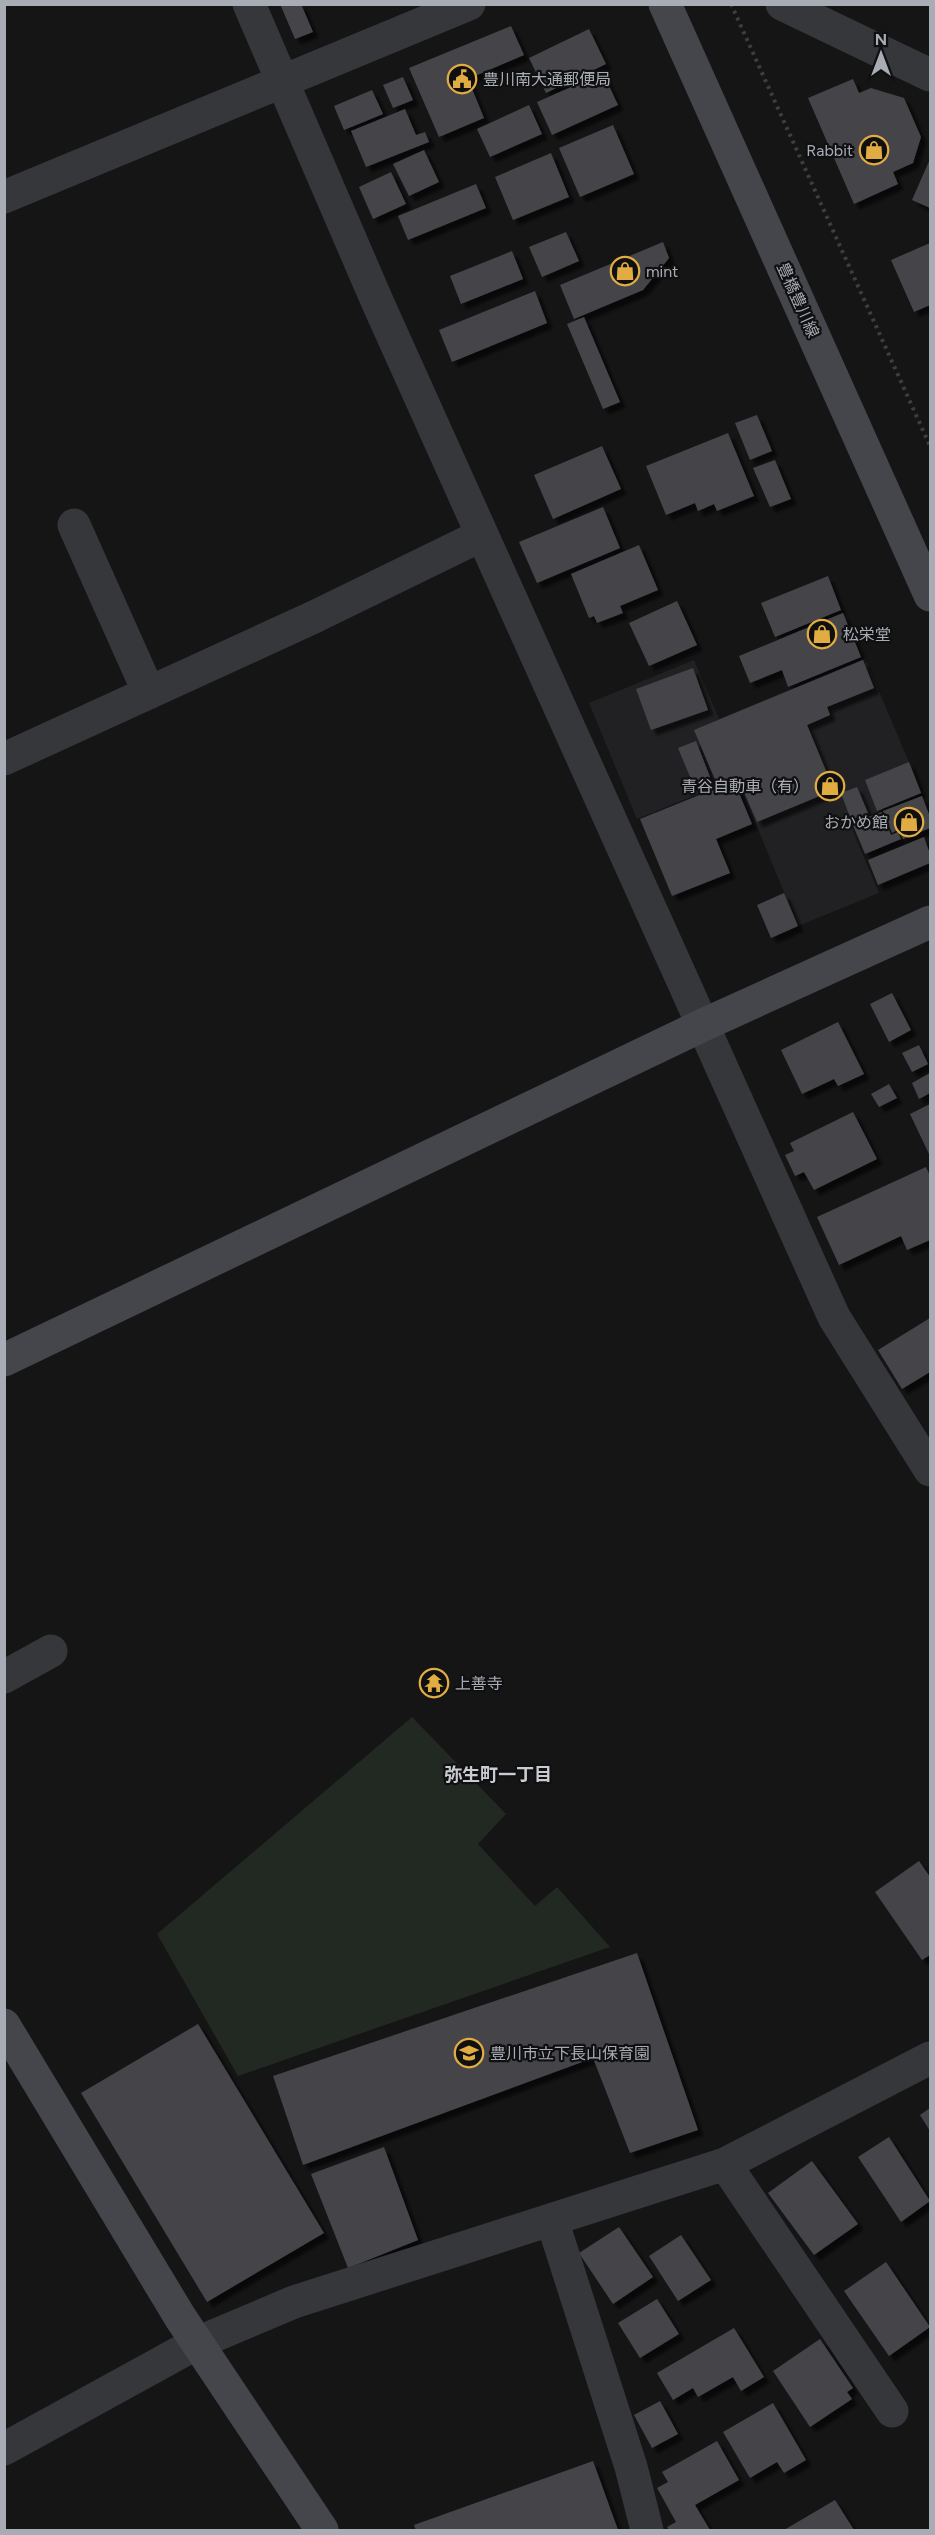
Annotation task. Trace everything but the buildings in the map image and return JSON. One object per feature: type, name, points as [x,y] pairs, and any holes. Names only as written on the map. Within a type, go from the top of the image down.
[{"type":"street","points":[[249,4],[284,80],[377,301],[834,1317],[930,1470]]},
{"type":"street","points":[[4,197],[469,4]]},
{"type":"street","name":"豊橋豊川線","points":[[665,4],[930,595]]},
{"type":"street","points":[[782,4],[930,75]]},
{"type":"street","points":[[74,525],[149,693]]},
{"type":"street","points":[[4,759],[482,535]]},
{"type":"street","points":[[4,1360],[703,1025],[930,922]]},
{"type":"street","points":[[4,1677],[51,1651]]},
{"type":"street","points":[[6,2030],[197,2343],[322,2530]]},
{"type":"street","points":[[4,2449],[197,2343],[294,2302],[725,2164],[930,2058]]},
{"type":"street","points":[[725,2164],[892,2411]]},
{"type":"street","points":[[552,2220],[632,2467],[647,2530]]},
{"type":"path","points":[[731,4],[930,446]]},
{"type":"shaded area","name":"青谷自動車（有）","points":[[865,658],[922,793],[850,824],[879,893],[798,926],[737,778],[637,819],[589,703],[694,660],[719,719]]},
{"type":"shaded area","points":[[412,1717],[506,1814],[478,1844],[535,1906],[557,1887],[610,1947],[238,2076],[157,1934]]},
{"type":"place","name":"豊川南大通郵便局","points":[[462,79]]},
{"type":"place","name":"Rabbit","points":[[874,150]]},
{"type":"place","name":"mint","points":[[625,271]]},
{"type":"place","name":"松栄堂","points":[[822,634]]},
{"type":"place","name":"青谷自動車（有）","points":[[830,786]]},
{"type":"place","name":"おかめ館","points":[[909,822]]},
{"type":"place","name":"上善寺","points":[[434,1683]]},
{"type":"place","name":"豊川市立下長山保育園","points":[[469,2053]]},
{"type":"district","name":"弥生町一丁目","points":[[498,1775]]}]
